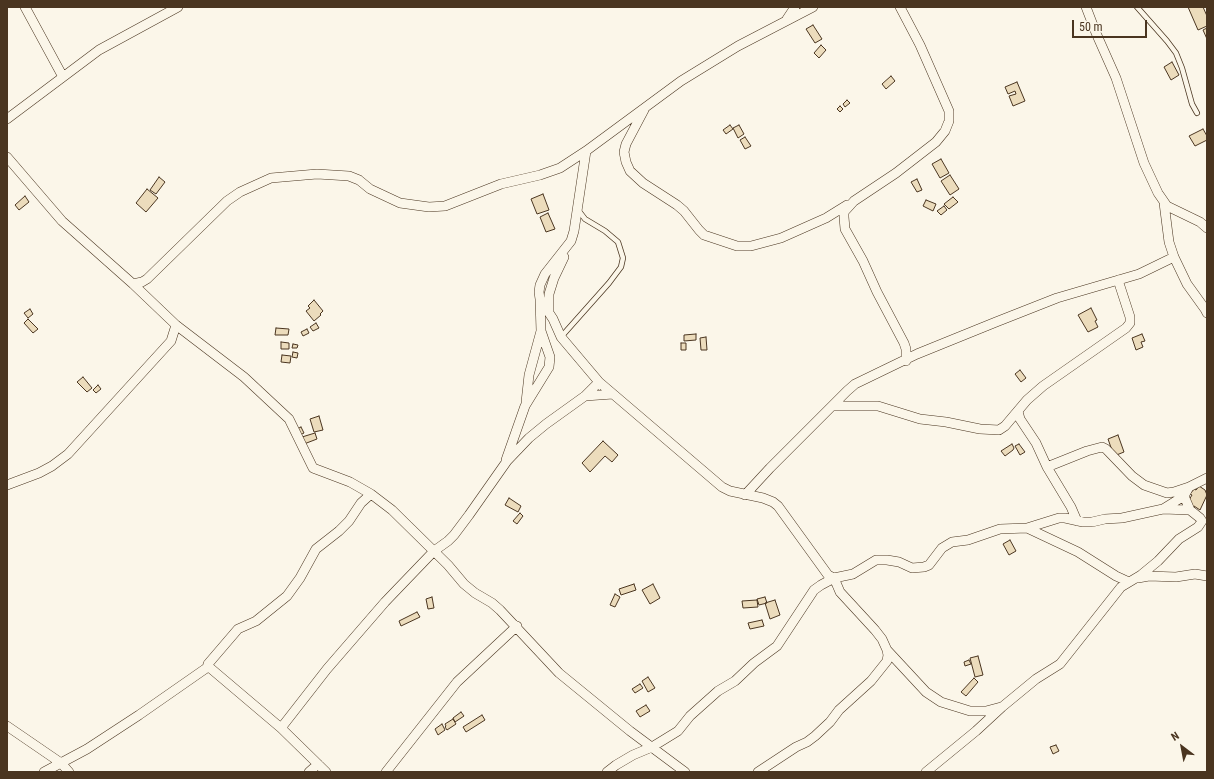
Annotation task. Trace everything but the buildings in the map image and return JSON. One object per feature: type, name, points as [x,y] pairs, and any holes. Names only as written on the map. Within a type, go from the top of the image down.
[{"type":"street","points":[[25,7],[62,77]]},
{"type":"street","points":[[786,20],[795,7]]},
{"type":"street","points":[[133,284],[142,282],[146,279],[227,201],[240,192],[271,178],[317,174],[349,176],[359,180],[370,189],[400,203],[429,207],[445,206],[501,184],[540,175],[560,168],[586,151],[681,81],[738,46],[812,7]]},
{"type":"street","points":[[646,107],[626,144],[624,152],[630,171],[643,183],[677,205],[704,234],[737,246],[751,246],[781,238],[826,218],[854,201],[896,173],[936,142],[945,131],[949,121],[949,111],[920,45],[900,7]]},
{"type":"street","points":[[1086,7],[1116,78],[1144,163],[1158,193],[1167,206],[1200,222],[1207,228]]},
{"type":"street","points":[[7,119],[99,50],[173,8]]},
{"type":"street","points":[[549,312],[549,294],[554,278],[574,231],[586,151]]},
{"type":"street","points":[[7,157],[62,221],[133,284],[176,325],[244,377],[289,419],[313,468],[350,482],[372,494],[392,510],[434,551],[464,584],[475,593],[492,603],[517,626],[559,673],[685,772]]},
{"type":"street","points":[[854,201],[844,212],[845,229],[864,261],[877,292],[904,343],[906,349],[906,361]]},
{"type":"street","points":[[1164,203],[1169,242],[1174,256],[1187,284],[1207,313]]},
{"type":"street","points":[[504,465],[525,406],[529,376],[541,331],[540,285],[545,274],[571,241]]},
{"type":"street","points":[[745,495],[770,468],[855,384],[906,361],[917,354],[1056,298],[1139,274],[1174,256]]},
{"type":"street","points":[[832,406],[878,406],[920,420],[946,422],[980,429],[1000,430],[1027,400],[1043,386],[1126,328],[1130,323],[1130,317],[1118,280]]},
{"type":"street","points":[[540,298],[549,312],[561,337],[599,382],[722,487],[730,492],[763,498],[778,506],[828,575],[834,578],[840,592],[882,639],[887,650],[887,661],[871,681],[839,710],[830,722],[815,736],[807,742],[796,746],[758,772]]},
{"type":"street","points":[[7,485],[39,473],[52,466],[68,454],[171,341],[176,325]]},
{"type":"street","points":[[525,406],[550,367],[550,357],[541,331]]},
{"type":"street","points":[[281,728],[327,668],[385,602],[434,551],[454,535],[504,465],[529,438],[585,396],[599,382]]},
{"type":"street","points":[[585,396],[613,394]]},
{"type":"street","points":[[1018,411],[1020,419],[1036,444],[1047,467],[1071,507],[1077,521]]},
{"type":"street","points":[[1047,467],[1087,451],[1102,447],[1106,449],[1132,476],[1149,487],[1167,493],[1189,487],[1207,478]]},
{"type":"street","points":[[1163,509],[1184,496],[1189,487]]},
{"type":"street","points":[[44,772],[87,749],[207,668],[208,664],[238,629],[256,621],[286,596],[300,578],[316,549],[339,531],[349,521],[361,503],[372,494]]},
{"type":"street","points":[[926,772],[1036,679],[1060,664],[1121,587],[1158,561],[1179,539],[1198,527],[1202,521],[1190,510],[1184,496]]},
{"type":"street","points":[[607,772],[633,755],[652,747],[678,731],[690,716],[718,691],[735,681],[754,663],[777,646],[814,590],[834,578],[853,574],[876,560],[899,562],[912,568],[924,567],[929,565],[942,548],[952,542],[968,540],[1000,529],[1028,528],[1060,518],[1092,522],[1105,519],[1122,518],[1163,509],[1190,510]]},
{"type":"street","points":[[1028,528],[1078,552],[1116,576],[1133,580],[1149,576],[1176,577],[1195,574],[1207,576]]},
{"type":"street","points":[[386,772],[457,682],[517,626]]},
{"type":"street","points":[[887,650],[926,692],[941,702],[970,711],[986,711],[1002,707]]},
{"type":"street","points":[[207,668],[213,669],[281,728],[326,772]]},
{"type":"street","points":[[7,726],[61,763],[69,772]]},
{"type":"street","points":[[309,772],[318,764]]},
{"type":"lane","points":[[1137,7],[1167,41],[1176,54],[1182,68],[1192,104],[1197,113]]},
{"type":"lane","points":[[561,337],[609,283],[621,267],[623,258],[618,242],[606,231],[585,219],[577,209]]}]
